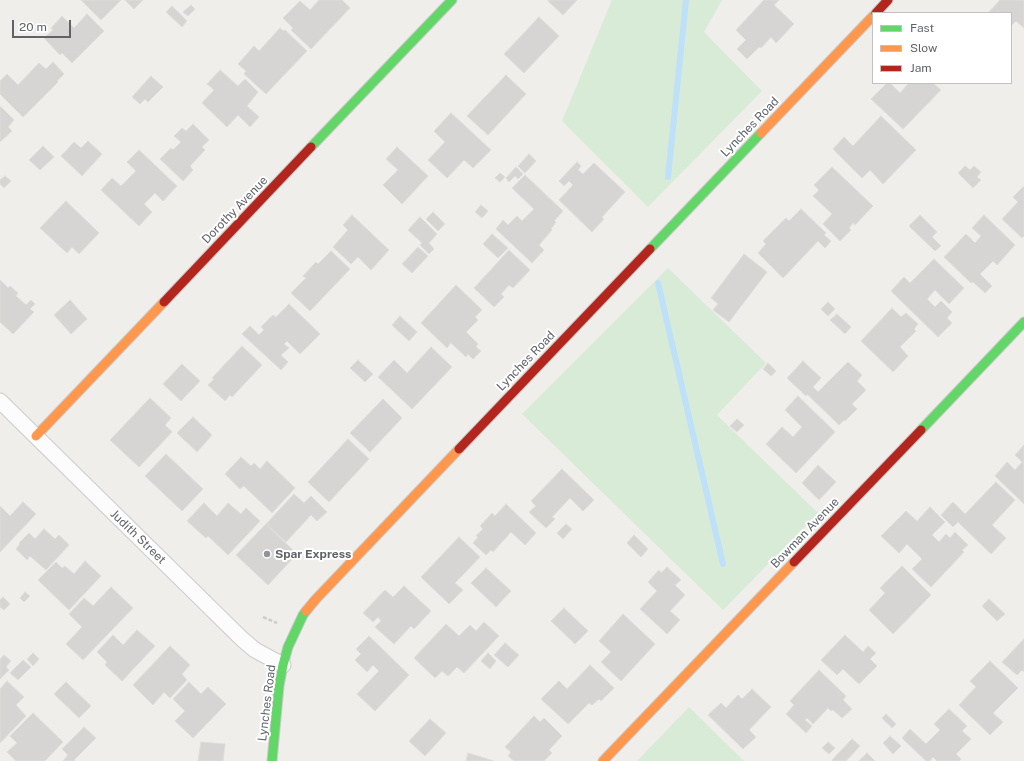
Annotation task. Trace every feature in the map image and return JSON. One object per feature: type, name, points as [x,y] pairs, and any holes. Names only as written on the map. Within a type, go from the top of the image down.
[{"type":"street","name":"Dorothy Avenue","points":[[36,436],[452,0]]},
{"type":"street","points":[[877,12],[888,0]]},
{"type":"street","name":"Lynches Road","points":[[276,760],[279,686],[288,648],[303,615],[316,599],[872,17]]},
{"type":"street","name":"Bowman Avenue","points":[[603,761],[1024,322]]},
{"type":"street","name":"Judith Street","points":[[0,401],[242,639],[255,650],[283,665]]},
{"type":"path","points":[[263,617],[268,619]]},
{"type":"green space","points":[[612,0],[722,0],[704,32],[762,91],[648,207],[562,121]]},
{"type":"green space","points":[[668,268],[766,363],[717,415],[818,513],[723,610],[522,414]]},
{"type":"green space","points":[[689,707],[744,761],[637,761]]},
{"type":"building","points":[[81,0],[121,0],[101,20]]},
{"type":"building","points":[[125,0],[143,0],[134,9]]},
{"type":"building","points":[[319,0],[342,0],[350,8],[311,49],[291,30],[293,28],[283,18],[300,1],[310,10]]},
{"type":"building","points":[[577,0],[563,15],[548,1]]},
{"type":"building","points":[[764,0],[779,0],[774,5],[794,24],[776,43],[771,37],[761,48],[759,47],[747,59],[737,49],[746,40],[736,30]]},
{"type":"building","points":[[1000,0],[1024,0],[1024,28],[1016,21],[1012,25],[1012,12],[989,12]]},
{"type":"building","points":[[191,5],[195,9],[188,16],[183,12]]},
{"type":"building","points":[[172,6],[187,21],[182,27],[166,12]]},
{"type":"building","points":[[87,14],[104,31],[72,63],[62,53],[60,55],[44,38],[53,30],[51,28],[62,16],[74,28]]},
{"type":"building","points":[[539,17],[559,36],[524,73],[504,54]]},
{"type":"building","points":[[280,28],[283,31],[285,30],[307,51],[266,94],[244,74],[246,71],[238,64],[254,46],[259,51]]},
{"type":"building","points":[[53,62],[64,74],[23,117],[0,94],[0,81],[7,74],[18,85],[39,63],[46,69]]},
{"type":"building","points":[[220,70],[238,86],[245,79],[258,92],[247,106],[259,117],[250,127],[238,115],[227,127],[202,103],[214,90],[207,84]]},
{"type":"building","points":[[506,75],[526,94],[488,135],[467,116]]},
{"type":"building","points":[[151,76],[163,87],[148,102],[145,99],[140,104],[132,97]]},
{"type":"building","points":[[886,84],[891,84],[900,93],[908,84],[934,84],[941,90],[903,129],[871,99]]},
{"type":"building","points":[[0,106],[14,120],[8,127],[12,131],[0,142]]},
{"type":"building","points":[[451,113],[491,150],[473,168],[464,160],[447,178],[428,160],[445,142],[434,131]]},
{"type":"building","points":[[881,116],[916,150],[883,184],[870,170],[862,178],[833,149],[844,137],[853,146]]},
{"type":"building","points":[[193,124],[209,140],[202,147],[205,150],[190,166],[193,170],[183,181],[160,159],[171,148],[173,150],[181,142],[174,136],[182,128],[186,131]]},
{"type":"building","points":[[88,141],[102,154],[82,176],[61,156],[74,142],[81,148]]},
{"type":"building","points":[[43,146],[54,157],[40,170],[29,160]]},
{"type":"building","points":[[397,147],[428,176],[402,204],[383,185],[398,170],[386,159]]},
{"type":"building","points":[[139,150],[177,186],[163,201],[155,193],[144,204],[152,212],[139,226],[101,190],[112,178],[121,186],[136,171],[127,162]]},
{"type":"building","points":[[529,154],[536,161],[525,173],[518,166]]},
{"type":"building","points":[[577,162],[581,166],[578,170],[583,174],[594,163],[625,192],[602,217],[604,219],[592,232],[559,200],[573,185],[569,181],[564,186],[559,181]]},
{"type":"building","points":[[965,166],[970,170],[974,166],[981,172],[977,177],[981,180],[973,188],[958,173]]},
{"type":"building","points":[[516,167],[523,174],[518,179],[515,176],[509,182],[506,178]]},
{"type":"building","points":[[832,167],[873,206],[855,225],[853,223],[849,228],[851,230],[840,241],[823,224],[832,214],[813,196],[819,190],[814,185]]},
{"type":"building","points":[[500,173],[505,177],[500,182],[495,178]]},
{"type":"building","points":[[525,175],[563,211],[554,221],[556,222],[551,229],[552,230],[539,245],[544,250],[532,263],[496,229],[503,220],[508,225],[517,216],[522,221],[534,209],[512,188]]},
{"type":"building","points":[[5,176],[11,181],[4,188],[0,184],[0,180]]},
{"type":"building","points":[[1024,186],[1024,236],[1022,238],[1002,219],[1018,202],[1013,197]]},
{"type":"building","points":[[66,201],[99,233],[79,254],[72,247],[67,253],[40,228]]},
{"type":"building","points":[[481,205],[488,211],[482,218],[475,212]]},
{"type":"building","points":[[801,209],[826,233],[824,235],[831,241],[825,248],[818,241],[783,278],[758,253],[766,244],[763,241],[786,218],[789,221]]},
{"type":"building","points":[[433,212],[445,224],[438,231],[426,219]]},
{"type":"building","points":[[352,215],[389,250],[371,270],[358,257],[351,264],[333,247],[348,230],[343,225]]},
{"type":"building","points":[[920,215],[937,232],[932,237],[941,246],[935,251],[909,226]]},
{"type":"building","points":[[984,215],[1015,245],[997,265],[993,261],[980,274],[992,286],[985,293],[973,282],[971,283],[944,257],[966,234],[975,243],[981,236],[972,228]]},
{"type":"building","points":[[420,217],[437,234],[429,243],[434,249],[429,254],[420,245],[422,243],[408,230]]},
{"type":"building","points":[[492,234],[508,248],[498,258],[483,244]]},
{"type":"building","points":[[418,247],[428,256],[412,273],[402,264]]},
{"type":"building","points":[[509,250],[530,270],[513,288],[509,285],[501,294],[504,297],[494,307],[474,288]]},
{"type":"building","points":[[331,251],[350,269],[310,311],[291,293],[306,278],[303,276],[316,262],[318,264]]},
{"type":"building","points":[[744,254],[767,272],[729,322],[713,310],[718,304],[711,298]]},
{"type":"building","points":[[934,259],[964,288],[949,304],[935,290],[927,299],[935,307],[941,301],[952,312],[947,318],[952,323],[938,337],[891,291],[904,277],[910,283]]},
{"type":"building","points":[[0,280],[8,288],[10,286],[18,293],[16,296],[26,305],[31,300],[35,304],[30,309],[34,312],[13,334],[0,322]]},
{"type":"building","points":[[456,285],[482,310],[475,317],[478,320],[466,332],[478,344],[476,347],[481,351],[473,359],[468,354],[466,357],[451,343],[447,348],[421,323]]},
{"type":"building","points":[[70,300],[87,319],[71,334],[54,315]]},
{"type":"building","points":[[828,302],[835,309],[828,316],[821,309]]},
{"type":"building","points":[[289,304],[320,334],[300,354],[287,341],[284,344],[289,348],[281,355],[288,362],[281,370],[242,334],[250,326],[259,335],[264,330],[261,327],[273,315],[276,317]]},
{"type":"building","points":[[892,308],[901,317],[906,313],[918,324],[914,329],[916,331],[900,347],[908,356],[893,372],[861,341]]},
{"type":"building","points":[[837,314],[851,327],[845,334],[830,320]]},
{"type":"building","points":[[400,316],[417,332],[409,341],[392,325]]},
{"type":"building","points":[[242,346],[262,365],[232,397],[230,395],[225,401],[208,385],[214,379],[212,378]]},
{"type":"building","points":[[431,347],[452,367],[412,409],[378,377],[394,360],[407,373]]},
{"type":"building","points":[[358,360],[373,374],[365,382],[350,368]]},
{"type":"building","points":[[803,361],[821,378],[813,387],[818,392],[848,362],[862,375],[857,381],[866,390],[852,404],[857,409],[839,425],[807,394],[806,396],[787,378]]},
{"type":"building","points":[[768,363],[776,371],[771,376],[763,369]]},
{"type":"building","points":[[182,364],[200,381],[181,401],[163,384]]},
{"type":"building","points":[[798,396],[835,432],[796,473],[766,444],[782,427],[793,437],[802,427],[785,410]]},
{"type":"building","points":[[150,398],[171,418],[165,425],[172,432],[139,467],[110,440]]},
{"type":"building","points":[[383,399],[402,418],[370,452],[350,433]]},
{"type":"building","points":[[193,417],[212,435],[197,452],[177,433]]},
{"type":"building","points":[[737,419],[744,425],[737,432],[730,426]]},
{"type":"building","points":[[348,439],[369,459],[329,502],[308,482]]},
{"type":"building","points":[[1024,445],[1024,504],[995,476],[1007,462],[1015,470],[1022,462],[1015,455]]},
{"type":"building","points":[[166,454],[203,489],[182,511],[145,476]]},
{"type":"building","points":[[241,457],[251,466],[254,463],[260,469],[267,461],[295,488],[272,513],[244,486],[240,489],[225,474]]},
{"type":"building","points":[[818,465],[836,482],[819,500],[802,483]]},
{"type":"building","points":[[562,469],[594,500],[583,511],[570,498],[552,517],[555,519],[546,528],[529,512],[536,506],[531,501]]},
{"type":"building","points":[[996,482],[1015,500],[992,525],[1006,538],[991,554],[958,522],[953,527],[941,515],[953,502],[965,514]]},
{"type":"building","points":[[294,494],[304,503],[311,496],[327,512],[317,521],[311,515],[286,542],[266,524]]},
{"type":"building","points":[[23,502],[36,514],[0,552],[0,506],[10,516]]},
{"type":"building","points":[[204,503],[217,516],[228,503],[241,514],[246,508],[260,521],[228,555],[208,536],[206,538],[187,521]]},
{"type":"building","points":[[506,504],[536,533],[525,545],[511,532],[493,552],[491,550],[486,555],[473,543],[478,537],[476,536],[483,529],[480,526],[492,513],[495,516]]},
{"type":"building","points":[[930,507],[945,522],[932,535],[939,542],[946,534],[950,538],[955,532],[968,545],[962,550],[964,552],[931,587],[912,569],[922,559],[907,544],[899,553],[881,536],[906,511],[917,521]]},
{"type":"building","name":"Spar Express","points":[[266,524],[297,554],[268,585],[236,555]]},
{"type":"building","points":[[566,524],[572,529],[563,539],[557,533]]},
{"type":"building","points":[[44,529],[55,539],[59,535],[69,545],[46,570],[30,556],[27,560],[16,549],[20,544],[19,543],[29,533],[35,539]]},
{"type":"building","points":[[634,535],[648,549],[641,557],[627,543]]},
{"type":"building","points":[[459,537],[480,557],[455,583],[463,590],[449,604],[421,577]]},
{"type":"building","points":[[85,561],[101,576],[69,610],[38,580],[56,562],[62,568],[65,566],[74,574]]},
{"type":"building","points":[[902,566],[931,595],[893,634],[869,610],[885,593],[880,588]]},
{"type":"building","points":[[667,567],[681,580],[675,585],[685,595],[670,611],[680,620],[667,634],[640,609],[657,591],[648,582],[659,570],[661,573]]},
{"type":"building","points":[[486,568],[511,591],[496,607],[471,583]]},
{"type":"building","points":[[404,586],[431,611],[414,629],[411,626],[394,644],[375,627],[381,621],[378,617],[373,622],[363,613],[385,590],[393,597]]},
{"type":"building","points":[[111,587],[133,608],[83,660],[66,644],[82,627],[69,614],[84,598],[93,606]]},
{"type":"building","points":[[25,592],[30,596],[24,602],[20,598]]},
{"type":"building","points":[[3,597],[10,604],[4,610],[0,607],[0,600]]},
{"type":"building","points":[[989,599],[1005,614],[997,621],[982,606]]},
{"type":"building","points":[[564,608],[588,631],[575,644],[551,621]]},
{"type":"building","points":[[623,614],[655,644],[621,681],[601,662],[611,652],[599,641]]},
{"type":"building","points":[[484,622],[499,636],[464,673],[457,667],[448,676],[442,671],[435,678],[414,658],[446,624],[459,636],[470,625],[476,631]]},
{"type":"building","points":[[137,630],[155,646],[122,681],[105,665],[107,662],[97,652],[113,635],[123,645]]},
{"type":"building","points":[[845,635],[863,652],[868,646],[876,653],[870,659],[877,666],[859,684],[843,669],[837,675],[821,660]]},
{"type":"building","points":[[369,636],[409,675],[375,711],[357,694],[379,671],[373,665],[367,672],[355,660],[361,654],[356,649]]},
{"type":"building","points":[[1024,639],[1024,672],[1022,670],[1017,675],[1002,662]]},
{"type":"building","points":[[505,643],[519,655],[508,667],[494,655]]},
{"type":"building","points":[[170,646],[190,665],[182,674],[187,680],[170,698],[164,692],[153,705],[133,685]]},
{"type":"building","points":[[33,653],[39,659],[33,666],[27,659]]},
{"type":"building","points":[[488,653],[496,661],[490,669],[481,661]]},
{"type":"building","points":[[4,655],[11,661],[6,667],[9,670],[0,679],[0,659]]},
{"type":"building","points":[[23,660],[31,667],[18,680],[10,673]]},
{"type":"building","points":[[990,661],[1018,688],[993,713],[1003,722],[990,735],[959,705],[976,687],[970,681]]},
{"type":"building","points":[[590,665],[614,688],[601,701],[599,699],[592,705],[589,703],[568,724],[541,699],[559,681],[567,689]]},
{"type":"building","points":[[819,670],[846,696],[843,700],[852,709],[842,718],[833,710],[831,711],[828,708],[813,724],[807,718],[805,720],[812,726],[806,733],[786,714],[794,705],[790,701]]},
{"type":"building","points":[[7,681],[24,697],[16,705],[26,716],[0,743],[0,689]]},
{"type":"building","points":[[66,682],[91,706],[79,718],[54,694]]},
{"type":"building","points":[[189,682],[201,694],[208,687],[226,704],[193,738],[175,721],[185,711],[173,699]]},
{"type":"building","points":[[752,689],[771,707],[749,730],[756,737],[743,749],[708,715],[721,703],[726,708],[738,695],[742,699]]},
{"type":"building","points":[[949,709],[967,726],[962,731],[971,739],[956,754],[961,759],[959,761],[937,761],[933,757],[930,761],[926,761],[902,738],[910,729],[926,744],[940,730],[934,724]]},
{"type":"building","points":[[33,713],[63,742],[45,761],[16,761],[7,752],[17,743],[10,736]]},
{"type":"building","points":[[886,714],[896,724],[892,728],[882,718]]},
{"type":"building","points":[[534,716],[540,722],[544,718],[562,736],[549,750],[552,753],[544,761],[514,761],[508,756],[511,752],[505,747]]},
{"type":"building","points":[[430,719],[446,733],[425,756],[409,741]]},
{"type":"building","points":[[84,727],[96,738],[74,760],[75,761],[63,761],[68,755],[62,749]]},
{"type":"building","points":[[890,736],[901,746],[893,754],[883,743]]},
{"type":"building","points":[[852,739],[860,746],[846,761],[833,761],[832,760]]},
{"type":"building","points":[[201,742],[225,744],[223,761],[198,761]]},
{"type":"building","points":[[828,742],[835,748],[829,754],[822,748]]},
{"type":"building","points":[[468,753],[494,761],[466,761]]},
{"type":"building","points":[[867,753],[875,761],[859,761]]},
{"type":"waterway","points":[[668,177],[686,0]]},
{"type":"waterway","points":[[658,283],[723,564]]},
{"type":"traffic: fast","points":[[311,147],[452,0]]},
{"type":"traffic: fast","points":[[650,249],[761,133]]},
{"type":"traffic: fast","points":[[921,430],[1024,322]]},
{"type":"traffic: fast","points":[[272,761],[279,686],[283,665],[288,647],[306,611]]},
{"type":"traffic: slow","points":[[761,133],[872,17]]},
{"type":"traffic: slow","points":[[36,436],[164,302]]},
{"type":"traffic: slow","points":[[306,611],[459,449]]},
{"type":"traffic: slow","points":[[603,761],[794,562]]},
{"type":"traffic: jam","points":[[877,12],[888,0]]},
{"type":"traffic: jam","points":[[164,302],[311,147]]},
{"type":"traffic: jam","points":[[459,449],[650,249]]},
{"type":"traffic: jam","points":[[794,562],[921,430]]},
{"type":"place","name":"Spar Express","points":[[267,554]]}]
